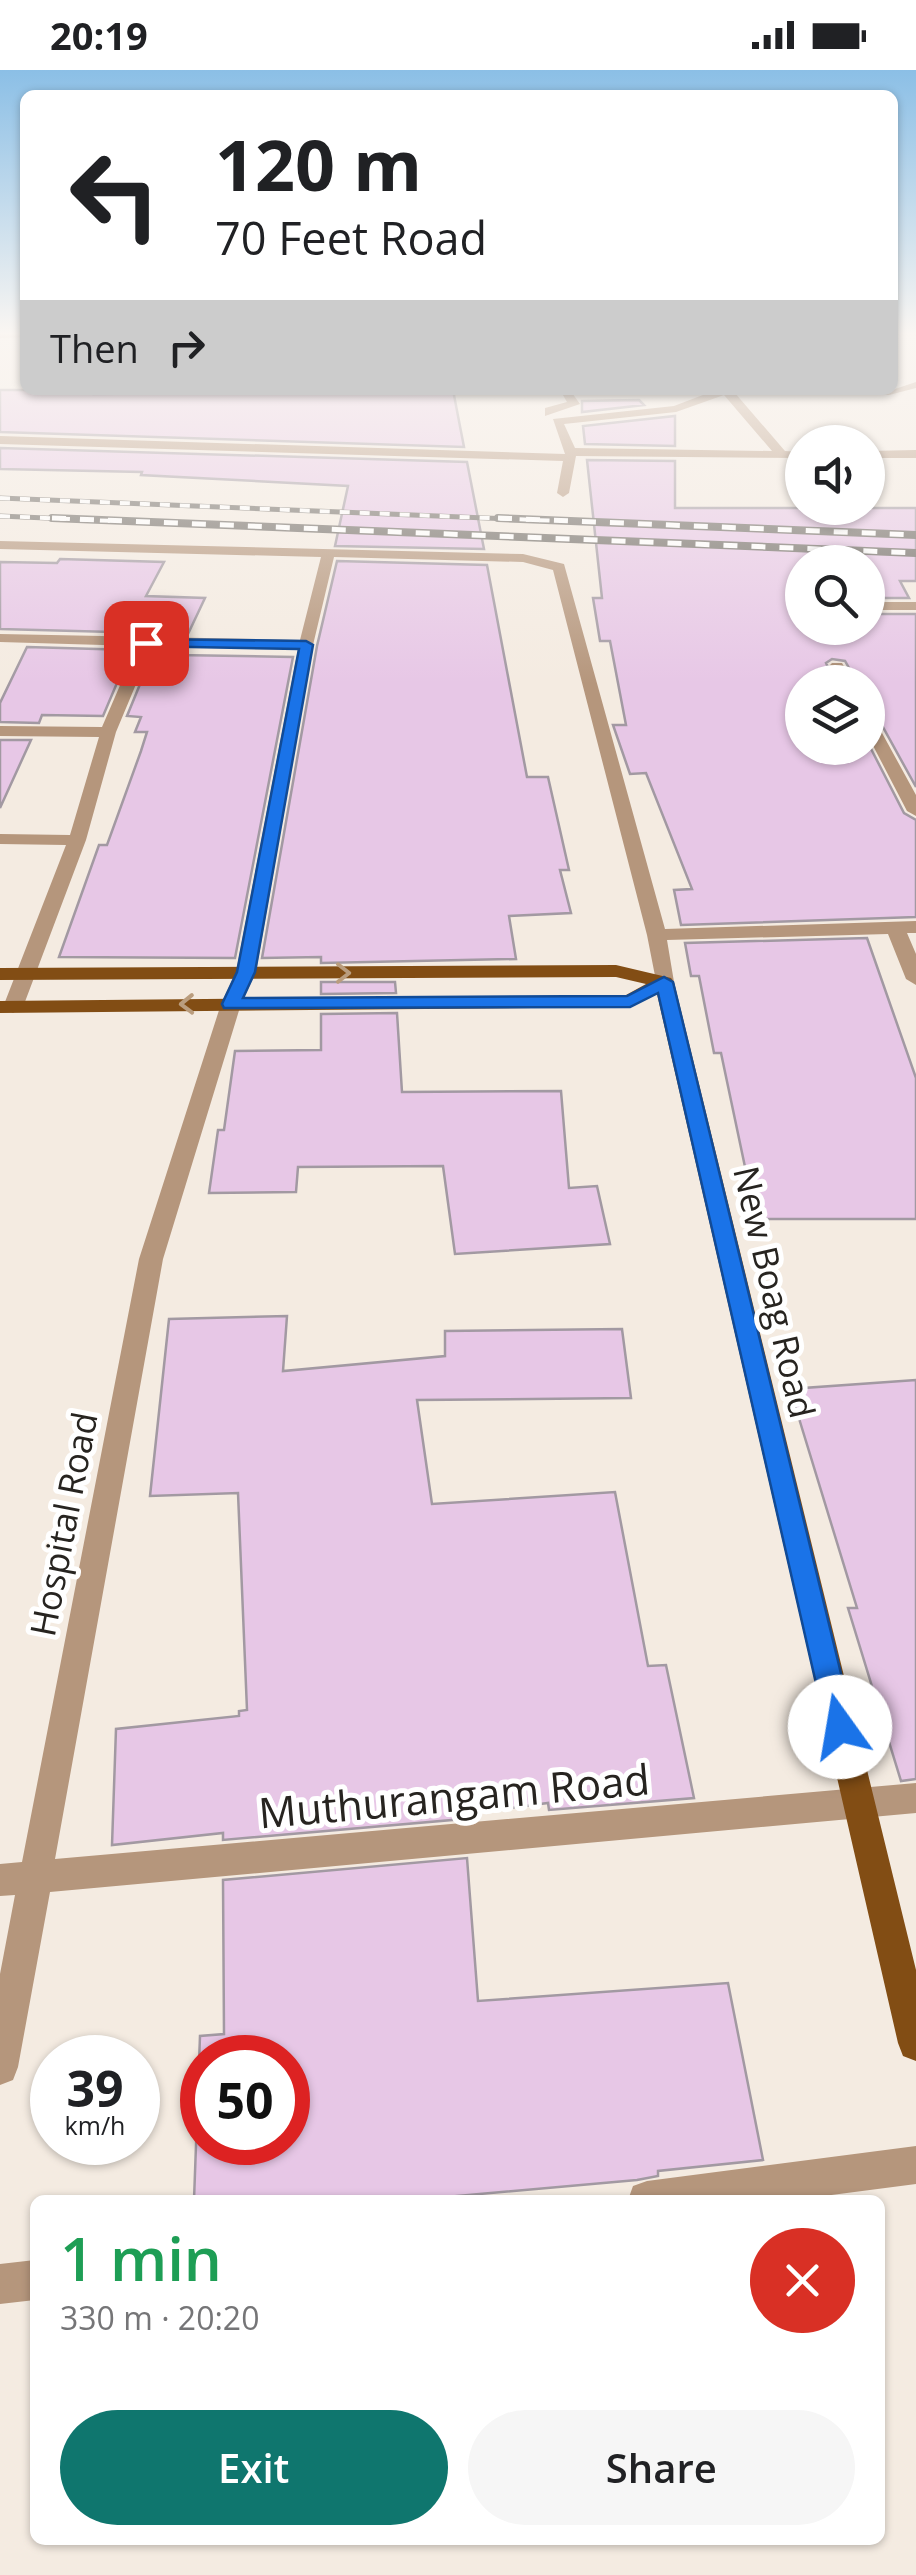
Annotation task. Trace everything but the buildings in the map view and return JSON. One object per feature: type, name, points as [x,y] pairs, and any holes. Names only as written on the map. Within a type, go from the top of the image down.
[{"type":"main road","points":[[0,974],[616,971],[664,982]]},
{"type":"main road","points":[[6,1007],[630,1002],[664,982]]},
{"type":"main road","name":"New Boag Road","points":[[664,982],[916,2043]]},
{"type":"street","points":[[377,450],[782,455]]},
{"type":"street","points":[[563,493],[569,450]]},
{"type":"street","points":[[778,450],[782,455]]},
{"type":"street","points":[[885,455],[916,454]]},
{"type":"street","points":[[0,545],[329,552],[306,645],[246,972]]},
{"type":"street","name":"New Boag Road","points":[[329,552],[523,558],[553,563],[562,573],[657,935],[664,982]]},
{"type":"street","points":[[885,606],[916,606]]},
{"type":"street","points":[[0,638],[306,645]]},
{"type":"street","points":[[6,1007],[24,974],[76,840],[108,732],[146,643]]},
{"type":"street","points":[[0,731],[108,732]]},
{"type":"street","points":[[885,754],[916,812]]},
{"type":"street","points":[[0,839],[76,840]]},
{"type":"street","points":[[894,926],[916,979]]},
{"type":"street","points":[[657,935],[916,927]]},
{"type":"street","name":"Hospital Road","points":[[0,2067],[150,1260],[231,1004],[246,972]]},
{"type":"street","name":"Muthurangam Road","points":[[0,1880],[916,1798]]},
{"type":"street","points":[[686,2195],[916,2165]]},
{"type":"street","points":[[0,2284],[30,2281]]},
{"type":"railway","points":[[0,498],[560,521]]},
{"type":"railway","points":[[0,516],[114,521]]},
{"type":"railway","points":[[52,518],[916,553]]},
{"type":"railway","points":[[498,518],[916,535]]},
{"type":"route","points":[[146,643],[306,645],[246,972],[231,1004],[630,1002],[664,982],[840,1727]]}]
